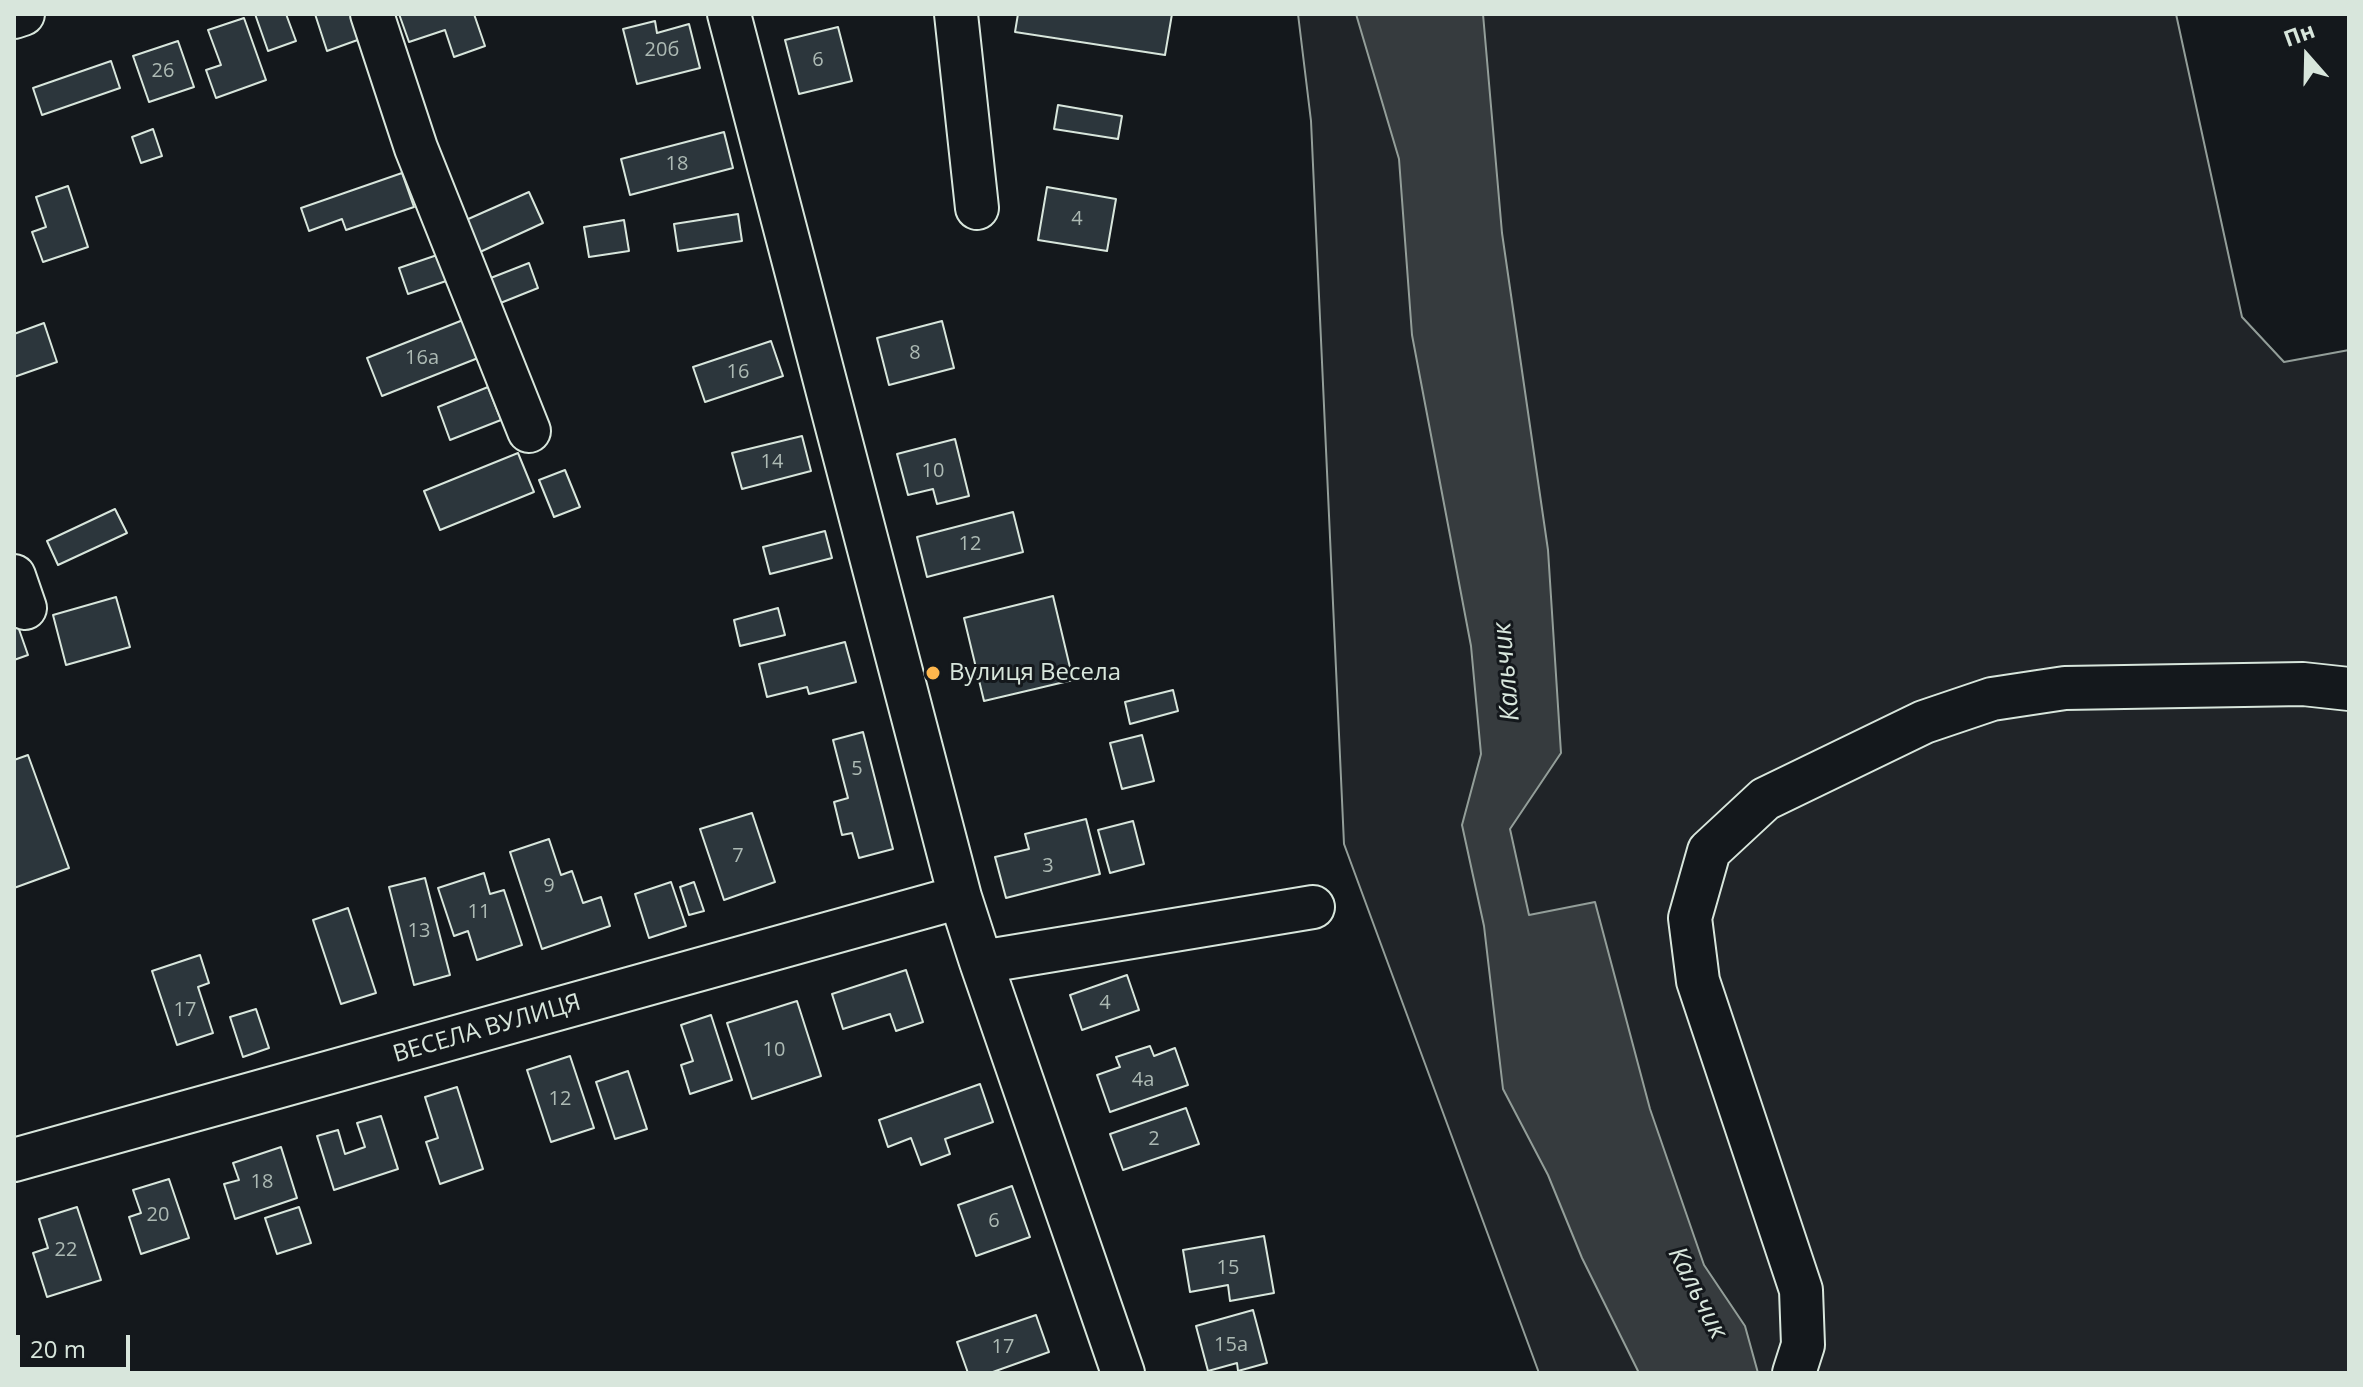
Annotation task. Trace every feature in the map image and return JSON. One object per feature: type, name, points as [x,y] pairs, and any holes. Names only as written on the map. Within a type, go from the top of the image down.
[{"type":"street","points":[[14,17],[23,14]]},
{"type":"street","points":[[372,14],[416,148],[529,431]]},
{"type":"street","points":[[729,14],[960,897],[1123,1373]]},
{"type":"street","points":[[956,14],[977,208]]},
{"type":"street","points":[[1794,1373],[1803,1345],[1801,1290],[1698,981],[1690,918],[1709,851],[1765,799],[1924,722],[1992,699],[2065,688],[2303,684],[2349,689]]},
{"type":"street","name":"ВЕСЕЛА ВУЛИЦЯ","points":[[15,1157],[960,897]]},
{"type":"street","points":[[981,962],[1313,907]]},
{"type":"shaded area","points":[[1298,14],[2176,14],[2242,317],[2284,362],[2349,350],[2349,1373],[1539,1373],[1344,844],[1311,121]]},
{"type":"water","name":"Кальчик","points":[[1356,14],[1483,14],[1502,233],[1548,550],[1561,753],[1510,829],[1529,915],[1595,902],[1650,1109],[1704,1265],[1745,1326],[1758,1373],[1639,1373],[1582,1258],[1548,1175],[1503,1089],[1484,926],[1462,825],[1481,754],[1471,646],[1412,335],[1399,159]]},
{"type":"building","points":[[255,14],[286,14],[296,41],[268,51]]},
{"type":"building","points":[[315,14],[358,14],[366,37],[327,51]]},
{"type":"building","points":[[399,14],[474,14],[485,46],[454,57],[445,30],[409,42]]},
{"type":"building","points":[[1018,14],[1172,14],[1165,55],[1015,32]]},
{"type":"building","points":[[244,18],[266,80],[216,98],[206,70],[221,65],[208,30]]},
{"type":"building","points":[[655,21],[657,33],[689,24],[700,68],[637,84],[623,29]]},
{"type":"building","points":[[838,27],[852,81],[799,94],[785,40]]},
{"type":"building","points":[[178,41],[194,87],[149,102],[133,56]]},
{"type":"building","points":[[111,61],[120,88],[42,115],[33,88]]},
{"type":"building","points":[[1058,105],[1122,116],[1118,139],[1054,129]]},
{"type":"building","points":[[153,129],[162,156],[141,163],[132,137]]},
{"type":"building","points":[[724,132],[733,168],[630,195],[621,159]]},
{"type":"building","points":[[402,173],[414,207],[346,230],[342,219],[309,231],[301,208]]},
{"type":"building","points":[[68,186],[88,247],[43,262],[32,232],[46,227],[36,197]]},
{"type":"building","points":[[1047,187],[1116,199],[1107,251],[1038,240]]},
{"type":"building","points":[[529,192],[543,223],[480,252],[466,220]]},
{"type":"building","points":[[738,214],[742,241],[678,251],[674,224]]},
{"type":"building","points":[[624,220],[629,251],[589,257],[584,227]]},
{"type":"building","points":[[443,253],[452,279],[408,294],[399,268]]},
{"type":"building","points":[[529,263],[538,288],[493,306],[483,281]]},
{"type":"building","points":[[463,320],[478,358],[382,396],[367,358]]},
{"type":"building","points":[[942,321],[954,368],[889,385],[877,338]]},
{"type":"building","points":[[44,323],[57,362],[14,377],[14,334]]},
{"type":"building","points":[[771,341],[783,376],[705,402],[693,367]]},
{"type":"building","points":[[488,387],[501,420],[450,440],[438,407]]},
{"type":"building","points":[[802,436],[811,471],[742,489],[732,453]]},
{"type":"building","points":[[955,439],[969,496],[937,504],[933,489],[908,495],[897,454]]},
{"type":"building","points":[[518,453],[534,492],[440,530],[424,491]]},
{"type":"building","points":[[565,470],[580,507],[554,517],[539,480]]},
{"type":"building","points":[[115,509],[127,533],[58,565],[47,541]]},
{"type":"building","points":[[1013,512],[1023,552],[927,577],[917,537]]},
{"type":"building","points":[[825,531],[832,558],[770,574],[763,547]]},
{"type":"building","points":[[1053,596],[1073,680],[984,701],[964,618]]},
{"type":"building","points":[[116,597],[130,647],[66,665],[53,615]]},
{"type":"building","points":[[778,608],[785,635],[740,646],[734,620]]},
{"type":"building","points":[[14,615],[28,655],[14,660]]},
{"type":"building","points":[[845,642],[856,682],[809,694],[807,687],[767,697],[759,664]]},
{"type":"building","points":[[1173,690],[1178,711],[1130,724],[1125,702]]},
{"type":"building","points":[[863,732],[893,849],[859,858],[852,833],[842,835],[834,802],[848,798],[833,740]]},
{"type":"building","points":[[1142,735],[1154,781],[1122,789],[1110,743]]},
{"type":"building","points":[[28,755],[69,868],[14,888],[14,760]]},
{"type":"building","points":[[752,813],[775,882],[724,900],[700,829]]},
{"type":"building","points":[[1086,819],[1100,874],[1006,898],[995,857],[1029,849],[1025,834]]},
{"type":"building","points":[[1133,821],[1144,864],[1110,873],[1098,830]]},
{"type":"building","points":[[549,839],[561,875],[572,871],[583,903],[601,897],[610,926],[542,949],[510,852]]},
{"type":"building","points":[[484,873],[490,894],[504,890],[522,945],[477,960],[468,931],[454,936],[438,888]]},
{"type":"building","points":[[425,878],[450,975],[414,985],[389,887]]},
{"type":"building","points":[[671,882],[686,926],[649,938],[635,894]]},
{"type":"building","points":[[694,882],[704,911],[689,915],[680,887]]},
{"type":"building","points":[[348,908],[376,993],[341,1004],[313,920]]},
{"type":"building","points":[[200,955],[209,983],[198,987],[213,1033],[177,1045],[152,971]]},
{"type":"building","points":[[906,970],[923,1022],[896,1031],[890,1014],[843,1029],[832,994]]},
{"type":"building","points":[[1127,975],[1139,1010],[1082,1030],[1070,995]]},
{"type":"building","points":[[797,1001],[821,1076],[752,1099],[727,1023]]},
{"type":"building","points":[[256,1009],[269,1048],[243,1057],[230,1017]]},
{"type":"building","points":[[711,1015],[732,1080],[690,1094],[681,1065],[693,1061],[681,1025]]},
{"type":"building","points":[[1150,1046],[1154,1056],[1175,1048],[1188,1085],[1110,1112],[1097,1075],[1120,1067],[1116,1057]]},
{"type":"building","points":[[570,1056],[594,1128],[551,1142],[527,1070]]},
{"type":"building","points":[[628,1071],[647,1129],[615,1139],[596,1082]]},
{"type":"building","points":[[980,1084],[993,1122],[945,1139],[950,1154],[921,1165],[911,1138],[888,1147],[879,1120]]},
{"type":"building","points":[[457,1087],[483,1169],[440,1184],[426,1142],[438,1138],[425,1097]]},
{"type":"building","points":[[1186,1108],[1199,1144],[1123,1170],[1110,1134]]},
{"type":"building","points":[[381,1116],[398,1169],[334,1190],[317,1136],[338,1130],[345,1154],[365,1147],[357,1123]]},
{"type":"building","points":[[281,1147],[297,1198],[235,1219],[224,1184],[239,1180],[233,1163]]},
{"type":"building","points":[[169,1179],[189,1238],[141,1254],[129,1217],[141,1213],[133,1190]]},
{"type":"building","points":[[1012,1186],[1030,1237],[976,1256],[958,1205]]},
{"type":"building","points":[[77,1207],[101,1280],[47,1297],[33,1253],[48,1248],[39,1219]]},
{"type":"building","points":[[299,1207],[311,1243],[277,1254],[265,1218]]},
{"type":"building","points":[[1264,1236],[1274,1293],[1230,1301],[1228,1285],[1190,1292],[1183,1250]]},
{"type":"building","points":[[1253,1310],[1267,1363],[1238,1371],[1237,1363],[1208,1371],[1196,1326]]},
{"type":"building","points":[[1036,1315],[1049,1352],[990,1373],[968,1373],[957,1342]]},
{"type":"place","name":"Вулиця Весела","points":[[933,673]]}]
